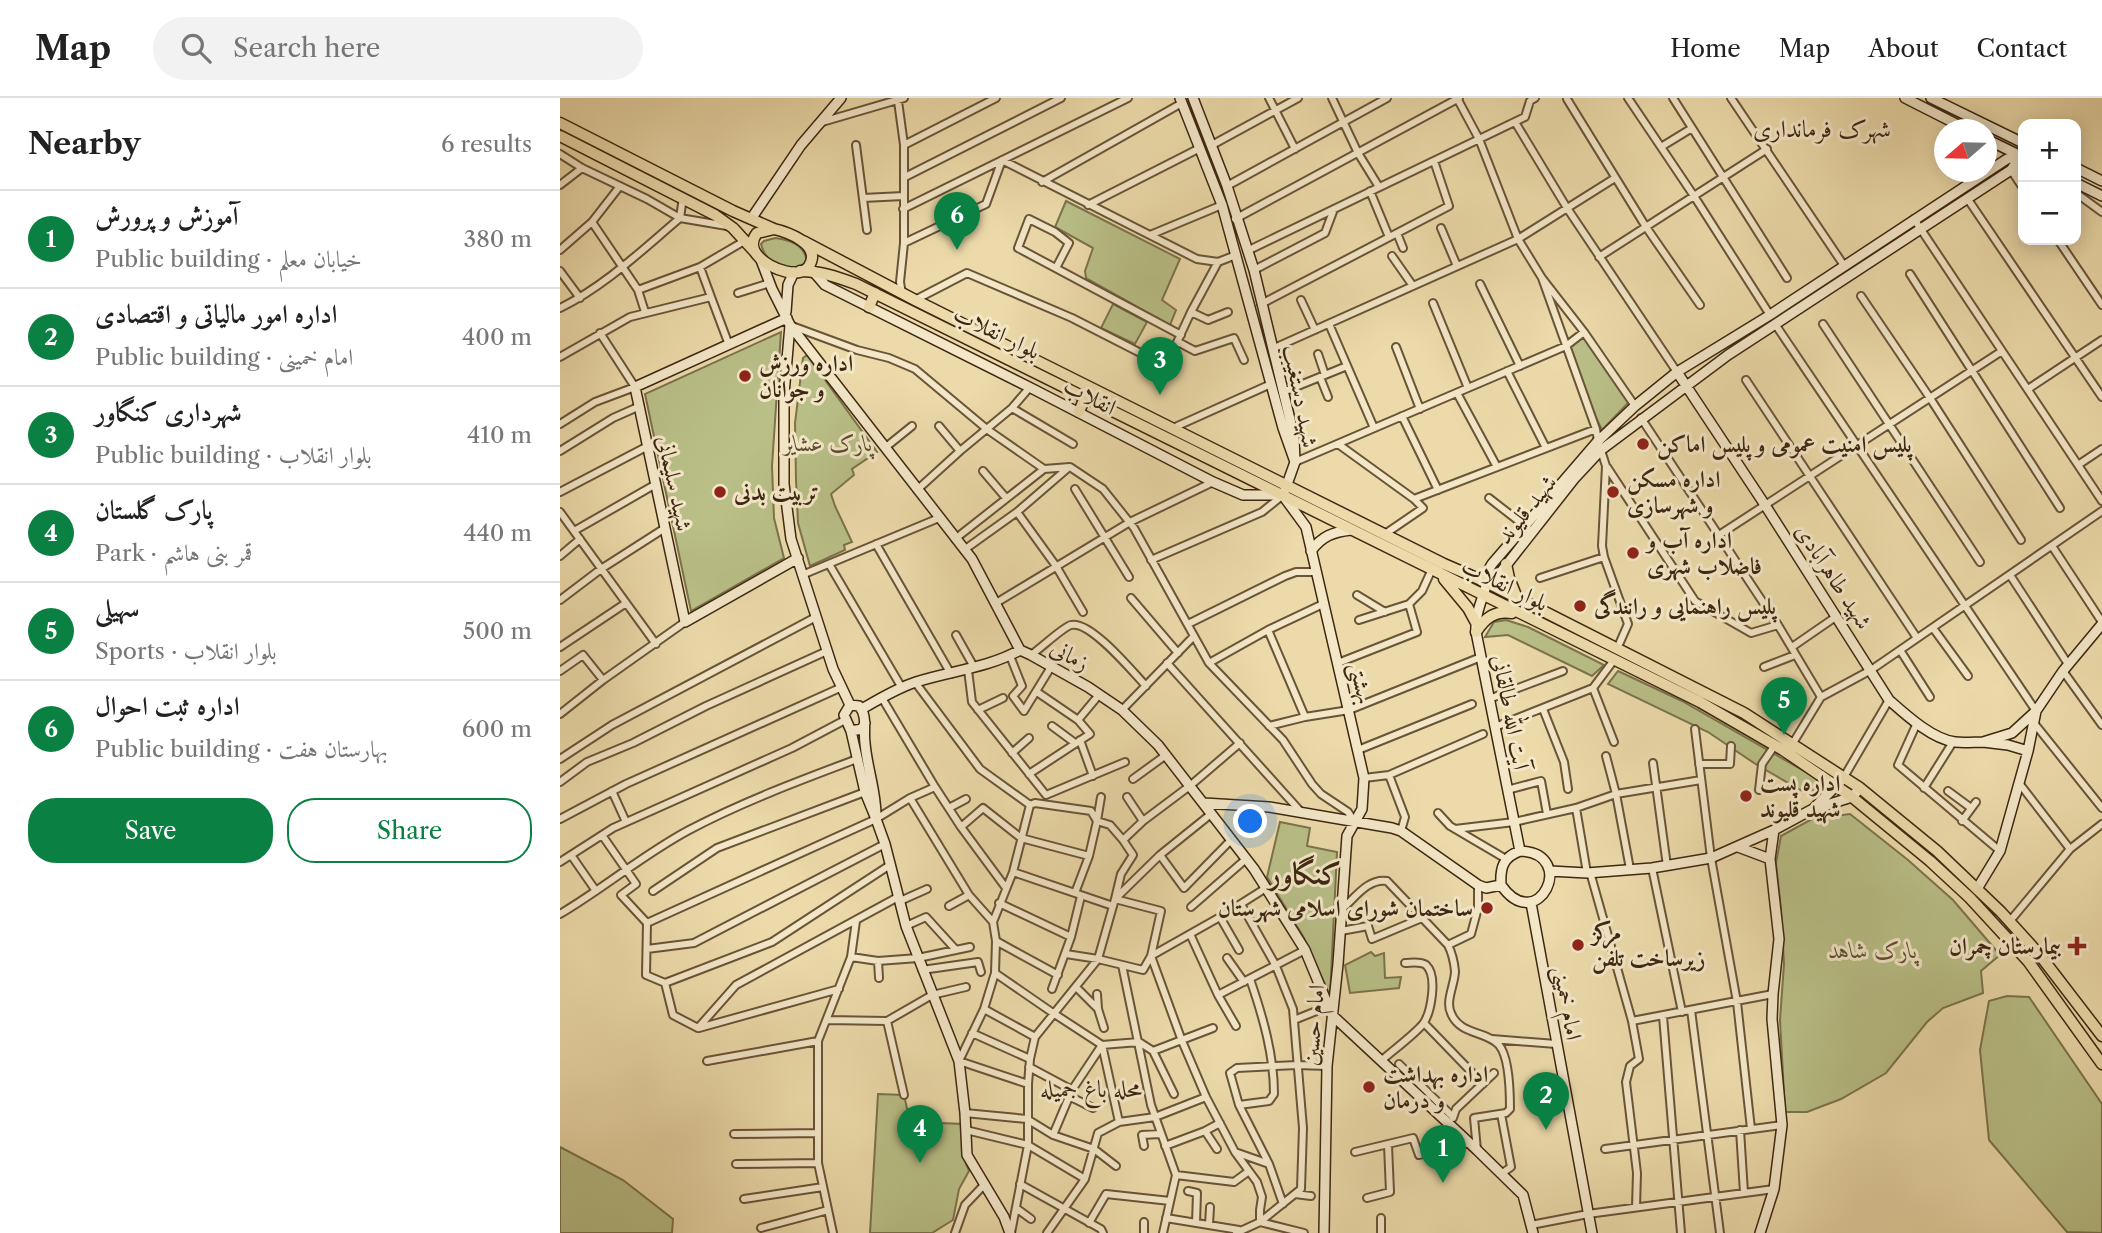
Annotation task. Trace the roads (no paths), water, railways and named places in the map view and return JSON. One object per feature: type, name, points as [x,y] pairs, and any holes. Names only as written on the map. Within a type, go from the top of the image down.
[{"type":"main road","points":[[560,123],[751,219],[803,241],[811,256],[811,263],[797,272],[780,270],[758,256],[746,240],[715,215],[560,136]]},
{"type":"main road","points":[[758,256],[752,245],[753,238],[757,233],[774,229]]},
{"type":"main road","name":"بلوار انقلاب","points":[[803,241],[902,294],[1517,598],[1774,745],[1852,797],[1930,860],[1994,922],[2028,961],[2102,1064]]},
{"type":"main road","name":"بلوار انقلاب","points":[[797,272],[813,271],[856,284],[1525,616],[1744,713],[1844,777],[1912,828],[2010,921],[2102,1036]]},
{"type":"main road","points":[[869,307],[875,293]]},
{"type":"main road","points":[[1079,412],[1085,397]]},
{"type":"main road","points":[[1506,564],[1517,598]]},
{"type":"main road","points":[[1434,570],[1468,608],[1475,626],[1501,611],[1525,616]]},
{"type":"street","points":[[751,219],[819,123],[841,98]]},
{"type":"street","points":[[904,145],[996,98]]},
{"type":"street","points":[[905,177],[1061,98]]},
{"type":"street","points":[[903,209],[1128,98]]},
{"type":"street","points":[[1269,98],[1294,149]]},
{"type":"street","points":[[1212,145],[1298,98]]},
{"type":"street","points":[[1332,98],[1358,153],[1379,187]]},
{"type":"street","points":[[1227,186],[1387,98]]},
{"type":"street","points":[[1232,221],[1458,98],[1479,139],[1518,239],[1542,278],[1584,332],[1636,407],[1778,625],[1821,697]]},
{"type":"street","points":[[1628,98],[1856,446],[2036,711],[2028,751],[2000,851],[1978,889]]},
{"type":"street","points":[[1673,98],[1787,278]]},
{"type":"street","points":[[1731,98],[1847,271]]},
{"type":"street","points":[[1905,98],[1946,119]]},
{"type":"street","points":[[1931,98],[2018,141]]},
{"type":"street","name":"شهید دستغیب","points":[[1195,99],[1227,186],[1227,204]]},
{"type":"street","points":[[1002,160],[1197,259],[1219,262],[1525,117],[1531,99]]},
{"type":"street","points":[[1567,99],[1646,227],[1700,305]]},
{"type":"street","points":[[819,123],[901,100],[905,177],[904,243],[900,282],[902,294]]},
{"type":"street","points":[[1042,182],[1181,101]]},
{"type":"street","name":"شهید دستغیب","points":[[1181,101],[1227,204],[1236,255],[1295,462]]},
{"type":"street","points":[[1515,122],[1567,208],[1677,372]]},
{"type":"street","points":[[1661,147],[1692,128]]},
{"type":"street","points":[[1997,144],[2018,153]]},
{"type":"street","points":[[856,145],[867,230]]},
{"type":"street","points":[[1088,205],[1200,148]]},
{"type":"street","points":[[1599,257],[1767,149]]},
{"type":"street","points":[[560,154],[680,218],[733,228]]},
{"type":"street","name":"شهید قلیوند","points":[[1847,271],[1914,219],[2007,159],[2018,156]]},
{"type":"street","points":[[904,243],[986,204],[1002,160]]},
{"type":"street","name":"شهید قلیوند","points":[[1488,583],[1488,570],[1525,526],[1636,407],[1677,372],[1772,319],[1847,271],[1921,229],[2011,170],[2018,160]]},
{"type":"street","points":[[1261,304],[1449,206],[1434,161]]},
{"type":"street","points":[[560,185],[582,167]]},
{"type":"street","points":[[2011,170],[2018,171]]},
{"type":"street","points":[[2011,170],[2019,182]]},
{"type":"street","points":[[2081,171],[2102,181]]},
{"type":"street","points":[[1272,349],[1518,239],[1615,178]]},
{"type":"street","points":[[560,250],[592,222],[620,186]]},
{"type":"street","points":[[2081,186],[2102,196]]},
{"type":"street","points":[[1370,191],[1389,237]]},
{"type":"street","points":[[560,308],[580,298],[623,266],[680,218],[683,197]]},
{"type":"street","points":[[863,198],[903,197]]},
{"type":"street","points":[[2081,197],[2102,212]]},
{"type":"street","points":[[1968,198],[2102,397]]},
{"type":"street","points":[[1149,235],[1227,204]]},
{"type":"street","points":[[1254,270],[1325,233],[1334,209]]},
{"type":"street","points":[[1056,268],[1069,243],[1055,232],[1029,219],[1018,248],[1179,338],[1195,351],[1234,338],[1244,360]]},
{"type":"street","points":[[1914,219],[2102,501]]},
{"type":"street","name":"شهید دستغیب","points":[[1232,221],[1254,270],[1294,436],[1295,462]]},
{"type":"street","points":[[592,222],[638,290],[645,313]]},
{"type":"street","points":[[1441,228],[1457,266]]},
{"type":"street","points":[[1397,233],[1403,248]]},
{"type":"street","points":[[638,290],[700,267],[746,240]]},
{"type":"street","points":[[2061,245],[2102,306]]},
{"type":"street","name":"زمانی","points":[[758,256],[788,321],[972,559],[1020,650],[1088,687],[1122,710],[1158,745],[1191,785],[1266,888],[1305,950],[1330,1010]]},
{"type":"street","points":[[1392,256],[1413,286]]},
{"type":"street","points":[[915,300],[967,273],[1072,318],[1166,366],[1191,312],[1219,262]]},
{"type":"street","points":[[700,267],[729,345]]},
{"type":"street","points":[[560,271],[580,298]]},
{"type":"street","name":"انقلاب","points":[[813,271],[825,285],[1213,482],[1243,495],[1283,495]]},
{"type":"street","points":[[797,272],[788,285],[784,484],[791,539],[827,651],[850,705]]},
{"type":"street","points":[[1910,274],[2060,508]]},
{"type":"street","points":[[1542,278],[1596,429],[1606,466],[1695,601],[1751,634],[1778,625]]},
{"type":"street","points":[[738,293],[770,283]]},
{"type":"street","points":[[1480,284],[1520,366]]},
{"type":"street","points":[[1861,296],[2021,540]]},
{"type":"street","points":[[560,357],[630,317],[711,297]]},
{"type":"street","points":[[1301,300],[1315,330]]},
{"type":"street","points":[[1433,303],[1468,388]]},
{"type":"street","points":[[1191,312],[1208,320],[1228,312]]},
{"type":"street","name":"شهید قلیوند","points":[[1488,583],[1497,577],[1600,445],[1641,418],[1772,319]]},
{"type":"street","points":[[560,424],[595,402],[788,321],[857,350],[889,358],[915,369],[988,430],[1044,469]]},
{"type":"street","points":[[1329,324],[1374,428]]},
{"type":"street","points":[[1823,324],[1980,562]]},
{"type":"street","points":[[1151,560],[1262,512],[1283,495],[1295,462],[1566,346],[1584,332]]},
{"type":"street","points":[[600,333],[635,387]]},
{"type":"street","points":[[2028,389],[2102,340]]},
{"type":"street","points":[[1396,347],[1420,408]]},
{"type":"street","points":[[1718,535],[2003,351]]},
{"type":"street","points":[[1318,354],[1328,397]]},
{"type":"street","points":[[1283,392],[1347,366]]},
{"type":"street","points":[[1507,371],[1546,448]]},
{"type":"street","name":"شهید طاهرآبادی","points":[[1677,372],[1889,700],[1917,723],[1953,742],[1983,742]]},
{"type":"street","points":[[1746,380],[1917,638]]},
{"type":"street","points":[[1172,428],[1271,384]]},
{"type":"street","name":"شهید سلیمانی","points":[[635,387],[685,622]]},
{"type":"street","points":[[917,490],[988,430],[1030,387]]},
{"type":"street","points":[[1457,393],[1497,467]]},
{"type":"street","points":[[560,451],[613,418],[640,407]]},
{"type":"street","points":[[1012,408],[1073,444]]},
{"type":"street","points":[[1402,416],[1438,490]]},
{"type":"street","points":[[886,447],[912,426]]},
{"type":"street","points":[[939,426],[960,451]]},
{"type":"street","points":[[1414,499],[1596,429]]},
{"type":"street","points":[[1338,444],[1423,508],[1385,534]]},
{"type":"street","points":[[560,492],[648,446]]},
{"type":"street","points":[[2078,465],[2102,449]]},
{"type":"street","points":[[1495,727],[1593,688],[1616,655],[1628,624],[1604,556],[1602,527],[1606,466]]},
{"type":"street","points":[[964,550],[1017,512],[1070,467]]},
{"type":"street","points":[[956,539],[1044,469],[1070,467],[1103,489],[1130,522],[1209,663],[1283,740],[1321,794],[1348,812],[1355,822]]},
{"type":"street","points":[[983,471],[1006,498]]},
{"type":"street","points":[[996,603],[1130,522],[1213,482]]},
{"type":"street","points":[[574,531],[656,484]]},
{"type":"street","points":[[1075,489],[1129,577]]},
{"type":"street","name":"بهشتی","points":[[1283,495],[1306,527],[1358,750],[1364,778],[1362,809],[1355,822]]},
{"type":"street","points":[[1489,498],[1525,526]]},
{"type":"street","points":[[1793,743],[1821,697],[1871,670],[2102,511]]},
{"type":"street","points":[[560,512],[656,644]]},
{"type":"street","points":[[1017,512],[1056,566],[1083,612]]},
{"type":"street","points":[[802,575],[939,518]]},
{"type":"street","points":[[560,600],[601,569],[665,528]]},
{"type":"street","points":[[1311,551],[1329,534],[1351,530]]},
{"type":"street","points":[[560,556],[580,539]]},
{"type":"street","points":[[876,544],[951,674]]},
{"type":"street","points":[[1983,742],[2012,733],[2036,711],[2065,668],[2102,623],[2052,546]]},
{"type":"street","points":[[1540,578],[1604,556]]},
{"type":"street","points":[[560,714],[685,622],[798,558]]},
{"type":"street","points":[[829,564],[902,688]]},
{"type":"street","points":[[1359,620],[1409,604],[1422,591],[1434,570]]},
{"type":"street","points":[[1188,624],[1285,576],[1296,572],[1315,572]]},
{"type":"street","points":[[2010,575],[2102,725]]},
{"type":"street","name":"آیت الله طالقانی","points":[[1488,583],[1479,604],[1475,626],[1520,851]]},
{"type":"street","points":[[1357,596],[1385,612]]},
{"type":"street","points":[[1130,598],[1178,653]]},
{"type":"street","points":[[560,647],[626,603]]},
{"type":"street","points":[[1209,663],[1268,630],[1323,604]]},
{"type":"street","points":[[1338,663],[1417,632],[1409,604]]},
{"type":"street","points":[[1791,647],[1837,616]]},
{"type":"street","points":[[560,759],[612,725],[816,617]]},
{"type":"street","points":[[1031,655],[1070,625],[1082,625],[1096,634],[1146,685]]},
{"type":"street","points":[[1933,628],[1968,676]]},
{"type":"street","points":[[1268,630],[1305,717]]},
{"type":"street","points":[[957,635],[971,668],[972,702],[1046,795],[1125,762]]},
{"type":"street","points":[[1122,710],[1194,636]]},
{"type":"street","points":[[862,709],[915,682],[971,668],[1010,656],[1020,650]]},
{"type":"street","points":[[1900,650],[1930,697]]},
{"type":"street","points":[[560,782],[587,762],[827,651]]},
{"type":"street","points":[[560,671],[583,655],[603,680]]},
{"type":"street","points":[[1764,667],[1795,655]]},
{"type":"street","points":[[1010,656],[1022,686],[1013,696],[1024,711],[1051,667]]},
{"type":"street","points":[[1269,726],[1349,710],[1481,657]]},
{"type":"street","points":[[1167,663],[1301,812]]},
{"type":"street","points":[[1489,699],[1563,671]]},
{"type":"street","points":[[915,682],[981,769],[1030,805]]},
{"type":"street","points":[[560,819],[612,791],[842,687]]},
{"type":"street","points":[[1593,688],[1614,742]]},
{"type":"street","points":[[1029,774],[1090,734],[1078,720],[1037,692]]},
{"type":"street","points":[[1078,720],[1098,696]]},
{"type":"street","points":[[881,698],[961,827],[1006,888]]},
{"type":"street","points":[[978,710],[1003,698]]},
{"type":"street","points":[[1811,810],[1844,777],[1889,700]]},
{"type":"street","points":[[1358,750],[1472,704]]},
{"type":"street","points":[[850,705],[859,705],[862,709],[865,723],[864,743],[877,803],[876,819]]},
{"type":"street","points":[[850,705],[845,711],[845,720],[851,731],[865,792],[885,844],[906,926],[959,1061],[967,1155],[1011,1233]]},
{"type":"street","points":[[1543,709],[1564,762],[1568,789]]},
{"type":"street","points":[[560,862],[626,822],[792,748],[845,720]]},
{"type":"street","points":[[851,731],[862,729],[865,723]]},
{"type":"street","points":[[1917,723],[1898,765],[2000,851]]},
{"type":"street","points":[[2034,723],[2102,808]]},
{"type":"street","points":[[1052,726],[1078,742],[1093,776]]},
{"type":"street","points":[[1695,729],[1711,858],[1737,1002],[1751,1129]]},
{"type":"street","points":[[1364,778],[1389,775],[1483,734]]},
{"type":"street","points":[[1012,753],[1029,738]]},
{"type":"street","points":[[1924,788],[1953,742]]},
{"type":"street","points":[[1983,742],[2028,751]]},
{"type":"street","points":[[1123,840],[1240,743]]},
{"type":"street","points":[[1759,790],[1762,765],[1774,745]]},
{"type":"street","points":[[1699,764],[1730,764],[1731,746]]},
{"type":"street","points":[[1133,779],[1166,755]]},
{"type":"street","points":[[1606,756],[1630,869]]},
{"type":"street","points":[[560,914],[691,829],[857,759]]},
{"type":"street","points":[[1653,763],[1667,866]]},
{"type":"street","points":[[1389,775],[1405,817],[1401,831]]},
{"type":"street","points":[[1455,829],[1514,822],[1576,808],[1616,794],[1701,780]]},
{"type":"street","points":[[1507,790],[1541,781],[1547,814]]},
{"type":"street","points":[[2019,783],[2070,849]]},
{"type":"street","points":[[647,923],[876,819],[910,798],[935,787]]},
{"type":"street","points":[[1550,871],[1589,872],[1652,868],[1711,858],[1811,810],[1852,797],[1860,788]]},
{"type":"street","points":[[612,791],[626,822]]},
{"type":"street","points":[[1948,791],[1973,805],[1962,821]]},
{"type":"street","points":[[653,891],[717,848],[865,792]]},
{"type":"street","points":[[1052,989],[1071,937],[1078,894],[1101,797]]},
{"type":"street","points":[[1127,797],[1143,821]]},
{"type":"street","points":[[910,798],[969,895],[993,922]]},
{"type":"street","points":[[949,808],[966,799]]},
{"type":"street","points":[[1011,1233],[1028,1146],[1029,1063],[1035,1037],[1098,959],[1121,874],[1133,855],[1110,825],[1097,821],[1091,811],[1035,803],[1030,805]]},
{"type":"street","points":[[1204,803],[1269,807],[1392,828],[1401,831],[1478,885],[1486,888],[1501,885]]},
{"type":"street","points":[[959,1061],[984,1009],[995,972],[996,941],[993,922],[1013,872],[1030,805]]},
{"type":"street","points":[[961,827],[983,808],[1021,838],[1089,856]]},
{"type":"street","points":[[1576,808],[1589,872],[1632,1021],[1639,1059],[1630,1066],[1626,1082],[1637,1173],[1636,1207]]},
{"type":"street","points":[[1438,813],[1455,829],[1506,859]]},
{"type":"street","points":[[1114,903],[1160,855],[1211,814]]},
{"type":"street","name":"امام حسین","points":[[1324,1233],[1330,1010],[1348,836],[1355,822]]},
{"type":"street","points":[[2010,921],[2070,849],[2102,824]]},
{"type":"street","points":[[1760,1233],[1774,1189],[1782,1125],[1774,1051],[1773,994],[1779,939],[1770,859],[1774,830]]},
{"type":"street","points":[[602,835],[636,884],[621,895],[647,923],[646,975],[665,983],[772,942],[890,865]]},
{"type":"street","points":[[1160,855],[1184,888],[1231,840]]},
{"type":"street","points":[[647,949],[694,943],[885,844]]},
{"type":"street","points":[[1738,847],[1770,859]]},
{"type":"street","points":[[1520,851],[1528,851],[1542,858],[1550,871],[1549,886],[1531,903],[1519,902],[1501,885],[1502,866],[1506,859],[1520,851]]},
{"type":"street","points":[[571,855],[596,891]]},
{"type":"street","points":[[1191,907],[1246,859]]},
{"type":"street","points":[[1652,868],[1682,1012]]},
{"type":"street","points":[[1013,872],[1078,894],[1161,911],[1151,956],[1143,970],[1066,954]]},
{"type":"street","points":[[1342,909],[1369,884],[1378,880],[1387,881],[1448,945],[1455,972],[1449,1003],[1449,1012],[1454,1020],[1472,1033],[1492,1039],[1556,1044]]},
{"type":"street","points":[[1448,945],[1471,934],[1478,908],[1478,885]]},
{"type":"street","points":[[1151,956],[1266,888]]},
{"type":"street","points":[[698,1028],[736,985],[899,899],[927,889]]},
{"type":"street","points":[[949,906],[969,895]]},
{"type":"street","points":[[999,903],[1071,937]]},
{"type":"street","name":"امام خمینی","points":[[1531,903],[1592,1233]]},
{"type":"street","points":[[1166,1218],[1237,1232],[1260,1222],[1301,1189],[1301,1083],[1293,1009],[1276,966],[1241,904]]},
{"type":"street","points":[[906,926],[926,917],[956,950]]},
{"type":"street","points":[[1220,917],[1239,950]]},
{"type":"street","points":[[1340,930],[1367,926],[1372,939],[1422,918]]},
{"type":"street","points":[[833,1233],[818,1163],[818,1041],[851,957],[856,921]]},
{"type":"street","points":[[1190,934],[1218,995],[1236,1026]]},
{"type":"street","points":[[996,941],[1058,975]]},
{"type":"street","points":[[851,957],[878,961],[918,958],[970,947]]},
{"type":"street","points":[[1218,995],[1305,950]]},
{"type":"street","points":[[1151,956],[1206,1097],[1235,1152],[1256,1182],[1262,1197],[1260,1222]]},
{"type":"street","points":[[1227,958],[1247,981],[1259,1005],[1274,1068],[1275,1094],[1269,1101],[1239,1105]]},
{"type":"street","points":[[878,961],[878,978]]},
{"type":"street","points":[[922,970],[978,962],[981,972]]},
{"type":"street","points":[[1381,1061],[1424,1023],[1433,990],[1432,974],[1426,965],[1419,962],[1405,963]]},
{"type":"street","points":[[1122,965],[1151,1105],[1175,1175],[1163,1233]]},
{"type":"street","points":[[995,972],[1102,1045],[1139,1042],[1153,1051],[1174,1094]]},
{"type":"street","points":[[665,983],[673,1015],[698,1028],[839,989]]},
{"type":"street","points":[[827,1020],[887,1021],[932,995],[966,987]]},
{"type":"street","points":[[1076,987],[1098,1009]]},
{"type":"street","points":[[1097,994],[1104,1028]]},
{"type":"street","points":[[1632,1021],[1773,994]]},
{"type":"street","points":[[984,1009],[1035,1037]]},
{"type":"street","points":[[1294,1020],[1330,1010],[1381,1061],[1452,1121]]},
{"type":"street","points":[[1691,1010],[1720,1233]]},
{"type":"street","points":[[1663,1016],[1681,1233]]},
{"type":"street","points":[[887,1021],[904,1095]]},
{"type":"street","points":[[1424,1023],[1483,1084]]},
{"type":"street","points":[[1153,1051],[1213,1028]]},
{"type":"street","points":[[972,1033],[1029,1063],[1093,1108]]},
{"type":"street","points":[[1477,1150],[1474,1118],[1506,1113],[1510,1109],[1505,1060],[1501,1047],[1492,1039]]},
{"type":"street","points":[[706,1061],[818,1041]]},
{"type":"street","points":[[1053,1135],[1070,1093],[1102,1045]]},
{"type":"street","points":[[1102,1045],[1119,1122]]},
{"type":"street","points":[[959,1061],[1028,1084]]},
{"type":"street","points":[[1399,1064],[1469,1143],[1523,1195],[1532,1229],[1588,1214],[1774,1189]]},
{"type":"street","points":[[1283,1203],[1269,1164],[1239,1105],[1230,1073],[1237,1068],[1327,1066]]},
{"type":"street","points":[[1452,1121],[1456,1109],[1494,1073]]},
{"type":"street","points":[[1047,1233],[1085,1179],[1098,1133],[1119,1122],[1155,1117],[1206,1097]]},
{"type":"street","points":[[965,1113],[1027,1119],[1053,1135],[1094,1149],[1116,1166]]},
{"type":"street","points":[[1501,1114],[1511,1167],[1501,1174]]},
{"type":"street","points":[[1165,1146],[1220,1123]]},
{"type":"street","points":[[1605,1149],[1782,1125]]},
{"type":"street","points":[[966,1130],[1028,1146],[1085,1179]]},
{"type":"street","points":[[1740,1130],[1744,1193]]},
{"type":"street","points":[[1205,1131],[1217,1149]]},
{"type":"street","points":[[734,1134],[818,1133]]},
{"type":"street","points":[[1144,1146],[1142,1135],[1160,1134]]},
{"type":"street","points":[[1355,1152],[1413,1138],[1419,1155],[1469,1143]]},
{"type":"street","points":[[1367,1198],[1390,1192],[1388,1145]]},
{"type":"street","points":[[1235,1152],[1269,1164]]},
{"type":"street","points":[[736,1164],[818,1163]]},
{"type":"street","points":[[1175,1175],[1234,1182],[1248,1171]]},
{"type":"street","points":[[1020,1184],[1101,1229],[1103,1233]]},
{"type":"street","points":[[955,1233],[965,1205],[984,1185]]},
{"type":"street","points":[[744,1199],[823,1187]]},
{"type":"street","points":[[1188,1191],[1198,1193],[1196,1223]]},
{"type":"street","points":[[1089,1223],[1106,1194],[1170,1201]]},
{"type":"street","points":[[1295,1194],[1311,1196]]},
{"type":"street","points":[[1209,1225],[1210,1207]]},
{"type":"street","points":[[1016,1208],[1031,1219]]},
{"type":"street","points":[[761,1228],[828,1210]]},
{"type":"street","points":[[1381,1218],[1381,1233]]},
{"type":"street","points":[[1144,1222],[1144,1233]]},
{"type":"street","points":[[1260,1222],[1304,1233]]},
{"type":"place","name":"اداره ثبت احوال","points":[[957,250]]},
{"type":"place","name":"اداره ورزش و جوانان","points":[[745,376]]},
{"type":"place","name":"شهرداری کنگاور","points":[[1160,395]]},
{"type":"place","name":"پلیس امنیت عمومی و پلیس اماکن","points":[[1643,444]]},
{"type":"place","name":"تربیت بدنی","points":[[720,492]]},
{"type":"place","name":"اداره مسکن و شهرسازی","points":[[1613,492]]},
{"type":"place","name":"اداره آب و فاضلاب شهری","points":[[1633,553]]},
{"type":"place","name":"پلیس راهنمایی و رانندگی","points":[[1580,606]]},
{"type":"place","name":"سهیلی","points":[[1784,735]]},
{"type":"place","name":"اداره پست شهید قلیوند","points":[[1746,796]]},
{"type":"place","name":"ساختمان شورای اسلامی شهرستان","points":[[1487,908]]},
{"type":"place","name":"مرکز زیرساخت تلفن","points":[[1578,945]]},
{"type":"place","name":"بیمارستان چمران","points":[[2077,946]]},
{"type":"place","name":"اداره بهداشت و درمان","points":[[1369,1087]]},
{"type":"place","name":"اداره امور مالیاتی و اقتصادی","points":[[1546,1130]]},
{"type":"place","name":"پارک گلستان","points":[[920,1163]]},
{"type":"place","name":"آموزش و پرورش","points":[[1443,1183]]},
{"type":"district","name":"شهرک فرمانداری","points":[[1822,128]]},
{"type":"district","name":"کنگاور","points":[[1305,873]]},
{"type":"district","name":"محله باغ‌ جمیله","points":[[1091,1088]]},
{"type":"park label","name":"پارک عشایر","points":[[828,443]]},
{"type":"park label","name":"پارک شاهد","points":[[1873,950]]}]
